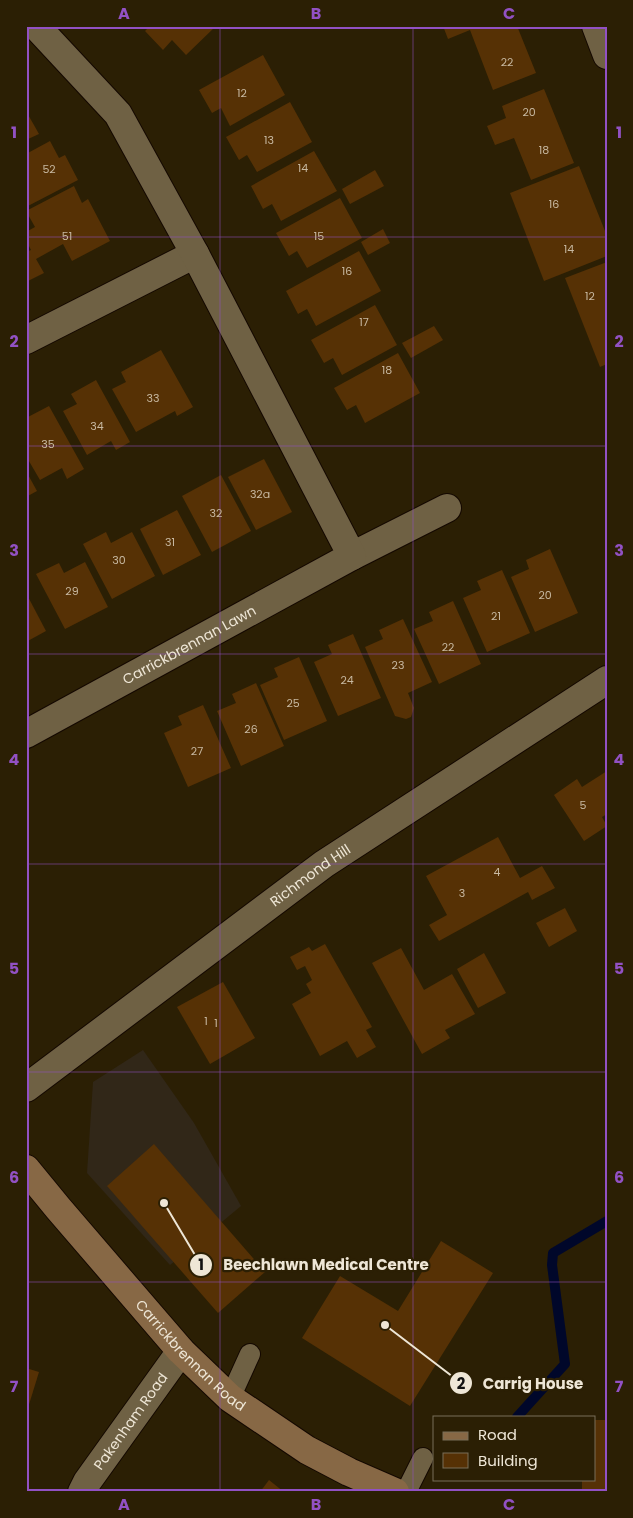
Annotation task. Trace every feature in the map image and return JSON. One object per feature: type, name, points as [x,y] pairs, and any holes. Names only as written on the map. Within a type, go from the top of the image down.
[{"type":"main road","name":"Carrickbrennan Road","points":[[26,1168],[181,1351],[230,1398],[307,1450],[395,1492]]},
{"type":"street","points":[[36,26],[118,114],[195,254],[352,556]]},
{"type":"street","points":[[596,26],[607,55]]},
{"type":"street","points":[[26,340],[195,254]]},
{"type":"street","name":"Carrickbrennan Lawn","points":[[26,734],[352,556],[447,508]]},
{"type":"street","name":"Richmond Hill","points":[[26,1088],[324,864],[607,680]]},
{"type":"street","name":"Pakenham Road","points":[[82,1492],[87,1482],[181,1351]]},
{"type":"lane","points":[[230,1398],[250,1354]]},
{"type":"lane","points":[[406,1492],[423,1458]]},
{"type":"shaded area","points":[[143,1050],[194,1123],[241,1206],[170,1265],[87,1173],[93,1082]]},
{"type":"building","points":[[150,26],[216,26],[186,55],[172,40],[163,50],[145,31]]},
{"type":"building","points":[[443,26],[517,26],[536,73],[493,90],[470,30],[448,39]]},
{"type":"building","points":[[263,55],[285,95],[230,126],[221,108],[212,113],[199,90]]},
{"type":"building","points":[[544,89],[574,163],[531,180],[514,138],[495,145],[487,126],[506,118],[502,106]]},
{"type":"building","points":[[290,102],[312,142],[257,172],[247,155],[239,160],[226,137]]},
{"type":"building","points":[[26,111],[39,134],[26,140]]},
{"type":"building","points":[[50,141],[59,158],[65,155],[78,180],[26,207],[26,154]]},
{"type":"building","points":[[314,151],[337,191],[281,221],[272,204],[263,209],[251,186]]},
{"type":"building","points":[[579,166],[607,236],[607,256],[544,281],[510,193]]},
{"type":"building","points":[[375,170],[384,186],[350,204],[342,189]]},
{"type":"building","points":[[74,186],[82,203],[88,199],[110,241],[72,261],[63,244],[36,259],[44,273],[26,282],[26,252],[31,250],[26,240],[26,232],[35,227],[26,211]]},
{"type":"building","points":[[340,198],[362,238],[307,268],[297,251],[289,256],[276,233]]},
{"type":"building","points":[[383,229],[390,243],[368,255],[361,242]]},
{"type":"building","points":[[359,251],[381,291],[316,326],[307,309],[298,314],[286,291]]},
{"type":"building","points":[[607,262],[607,364],[600,367],[565,278]]},
{"type":"building","points":[[375,305],[397,345],[342,375],[333,358],[324,363],[311,340]]},
{"type":"building","points":[[434,326],[443,340],[411,358],[402,343]]},
{"type":"building","points":[[161,350],[193,407],[177,416],[175,411],[136,432],[112,389],[126,382],[121,372]]},
{"type":"building","points":[[398,353],[420,393],[365,423],[356,405],[347,410],[334,388]]},
{"type":"building","points":[[96,380],[130,442],[116,450],[111,441],[87,455],[63,411],[77,404],[71,394]]},
{"type":"building","points":[[49,406],[84,469],[67,479],[62,468],[40,480],[26,456],[26,431],[29,430],[26,418]]},
{"type":"building","points":[[264,459],[292,512],[256,530],[228,477]]},
{"type":"building","points":[[26,471],[37,491],[26,497]]},
{"type":"building","points":[[221,475],[251,531],[212,552],[182,496]]},
{"type":"building","points":[[177,510],[201,555],[163,575],[140,529]]},
{"type":"building","points":[[106,532],[111,543],[132,532],[155,576],[112,599],[83,544]]},
{"type":"building","points":[[550,549],[578,613],[535,632],[511,577],[529,569],[526,560]]},
{"type":"building","points":[[85,562],[108,607],[65,629],[36,574],[59,563],[64,573]]},
{"type":"building","points":[[502,570],[530,633],[487,652],[463,598],[481,590],[477,581]]},
{"type":"building","points":[[26,593],[46,631],[26,642]]},
{"type":"building","points":[[453,601],[481,664],[439,684],[414,629],[433,621],[429,612]]},
{"type":"building","points":[[403,619],[432,682],[408,693],[414,708],[411,717],[406,719],[395,716],[365,647],[383,639],[379,630]]},
{"type":"building","points":[[353,634],[381,698],[338,716],[314,662],[332,654],[328,645]]},
{"type":"building","points":[[299,657],[327,721],[284,740],[260,685],[278,677],[274,668]]},
{"type":"building","points":[[256,683],[284,746],[241,766],[217,711],[236,703],[232,694]]},
{"type":"building","points":[[203,705],[231,768],[188,787],[164,733],[182,725],[178,716]]},
{"type":"building","points":[[607,771],[607,814],[602,817],[607,826],[584,841],[554,795],[577,779],[582,787]]},
{"type":"building","points":[[498,837],[520,878],[542,866],[555,888],[532,900],[528,892],[439,941],[429,925],[447,915],[426,876]]},
{"type":"building","points":[[565,908],[577,931],[549,947],[536,923]]},
{"type":"building","points":[[325,944],[372,1027],[366,1030],[376,1047],[357,1058],[347,1041],[320,1056],[292,1004],[311,993],[306,984],[312,980],[305,966],[297,970],[290,957],[309,947],[312,951]]},
{"type":"building","points":[[401,948],[424,990],[452,974],[475,1014],[445,1030],[450,1038],[422,1054],[372,963]]},
{"type":"building","points":[[484,953],[506,993],[478,1008],[457,969]]},
{"type":"building","points":[[223,982],[255,1038],[210,1064],[177,1007]]},
{"type":"building","points":[[154,1144],[265,1272],[218,1313],[107,1186]]},
{"type":"building","points":[[441,1241],[493,1273],[410,1406],[302,1338],[340,1276],[398,1311]]},
{"type":"building","points":[[26,1368],[39,1372],[27,1411],[26,1411]]},
{"type":"building","points":[[596,1420],[607,1420],[607,1489],[582,1489],[582,1480],[596,1480]]},
{"type":"building","points":[[269,1480],[284,1492],[260,1492]]},
{"type":"waterway","points":[[518,1416],[565,1364],[552,1265],[553,1253],[607,1221]]},
{"type":"place","name":"Beechlawn Medical Centre","points":[[164,1203]]},
{"type":"place","name":"Carrig House","points":[[385,1325]]}]
